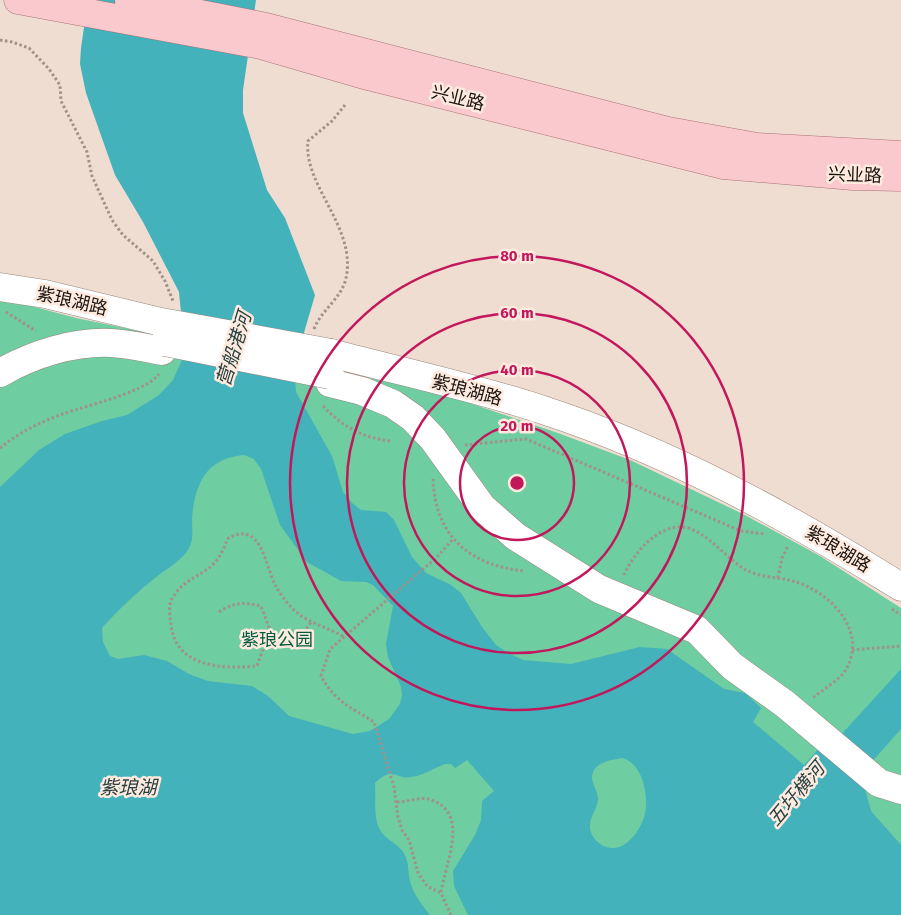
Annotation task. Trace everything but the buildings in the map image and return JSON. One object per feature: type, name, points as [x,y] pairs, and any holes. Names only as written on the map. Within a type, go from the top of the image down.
[{"type":"main road","name":"兴业路","points":[[18,0],[263,36],[368,76],[723,165],[853,176],[901,177]]},
{"type":"main road","name":"兴业路","points":[[129,0],[263,36],[668,131],[757,147],[901,155]]},
{"type":"street","name":"紫琅湖路","points":[[1,298],[45,294],[164,338],[328,379],[542,410],[603,431],[699,475],[822,538],[894,596]]},
{"type":"street","points":[[0,364],[36,347],[80,336],[108,334],[164,338]]},
{"type":"street","points":[[0,373],[44,353],[89,343],[112,343],[164,338]]},
{"type":"street","points":[[328,379],[365,384],[408,404],[450,446],[473,476],[520,522],[546,543],[620,586],[706,622],[738,657],[803,707],[832,739]]},
{"type":"street","points":[[328,379],[386,401],[413,418],[433,439],[482,506],[515,536],[599,590],[697,630],[732,666],[891,783]]},
{"type":"path","points":[[0,40],[28,48],[48,68],[60,85],[62,101],[87,152],[92,176],[112,220],[123,235],[153,262],[165,281],[164,338],[156,378],[129,392],[50,418],[23,432],[0,448]]},
{"type":"path","points":[[312,334],[323,312],[339,296],[346,280],[349,260],[338,225],[306,153],[308,141],[332,121],[345,105]]},
{"type":"path","points":[[1,298],[42,336],[48,344]]},
{"type":"path","points":[[328,379],[339,422],[357,434],[390,441]]},
{"type":"path","points":[[450,446],[526,439],[741,531],[773,535]]},
{"type":"path","points":[[433,476],[440,514],[454,539],[470,555],[504,569],[543,570],[560,566]]},
{"type":"path","points":[[620,586],[627,568],[642,547],[662,533],[679,527],[701,533],[733,563],[750,572],[795,582],[818,591],[835,606],[849,624],[852,650],[844,672],[803,707]]},
{"type":"path","points":[[219,612],[229,605],[243,602],[261,606],[269,633],[257,666],[238,668],[198,662],[181,649],[172,633],[170,614],[172,599],[185,585],[217,563],[223,555],[227,539],[237,533],[249,534],[257,542],[267,561],[275,584],[291,607],[311,622],[344,637]]},
{"type":"path","points":[[441,893],[427,886],[418,873],[409,840],[402,830],[398,817],[394,787],[374,722],[345,706],[330,692],[321,676],[330,650],[436,558],[454,539]]},
{"type":"path","points":[[781,540],[796,549]]},
{"type":"path","points":[[778,578],[782,558],[789,544]]},
{"type":"path","points":[[894,596],[901,615]]},
{"type":"path","points":[[269,633],[297,636],[305,632],[311,622]]},
{"type":"path","points":[[852,650],[901,646]]},
{"type":"path","points":[[397,802],[426,798],[438,803],[451,815],[454,828],[451,853],[444,872],[441,893],[451,915]]},
{"type":"green space","name":"紫琅公园","points":[[0,300],[20,303],[76,318],[437,392],[558,433],[630,460],[743,514],[820,556],[901,608],[901,915],[0,915]]},
{"type":"water","name":"紫琅湖","points":[[88,0],[256,0],[243,90],[243,113],[267,190],[285,218],[315,295],[294,367],[296,392],[332,456],[343,492],[361,510],[386,512],[394,520],[412,557],[426,573],[451,585],[461,593],[482,627],[496,645],[523,660],[571,664],[640,647],[667,649],[724,689],[745,693],[761,708],[753,722],[804,765],[822,745],[828,749],[901,669],[901,729],[861,774],[871,811],[901,845],[901,915],[468,915],[454,886],[453,871],[475,835],[481,820],[482,801],[494,791],[467,760],[455,768],[451,764],[445,764],[415,776],[386,775],[375,783],[376,813],[380,830],[404,853],[413,890],[430,915],[0,915],[0,487],[39,450],[65,434],[102,421],[127,415],[159,395],[173,380],[185,353],[179,292],[143,222],[115,175],[86,93],[80,64]],"holes":[[[244,455],[254,459],[261,469],[280,525],[307,562],[341,581],[366,582],[373,585],[393,606],[386,644],[388,657],[401,687],[402,695],[400,704],[389,719],[370,731],[353,734],[289,716],[268,696],[252,686],[208,681],[189,674],[167,661],[144,655],[118,659],[110,656],[103,642],[102,628],[108,621],[127,602],[178,561],[191,545],[192,518],[196,494],[205,475],[220,461]],[[622,758],[628,760],[638,770],[644,784],[646,810],[640,827],[629,841],[620,847],[609,848],[594,839],[590,828],[598,799],[592,777],[593,772],[599,765]]]},
{"type":"water label","name":"营船港河","points":[[234,349]]},
{"type":"water label","name":"五圩横河","points":[[796,794]]}]
